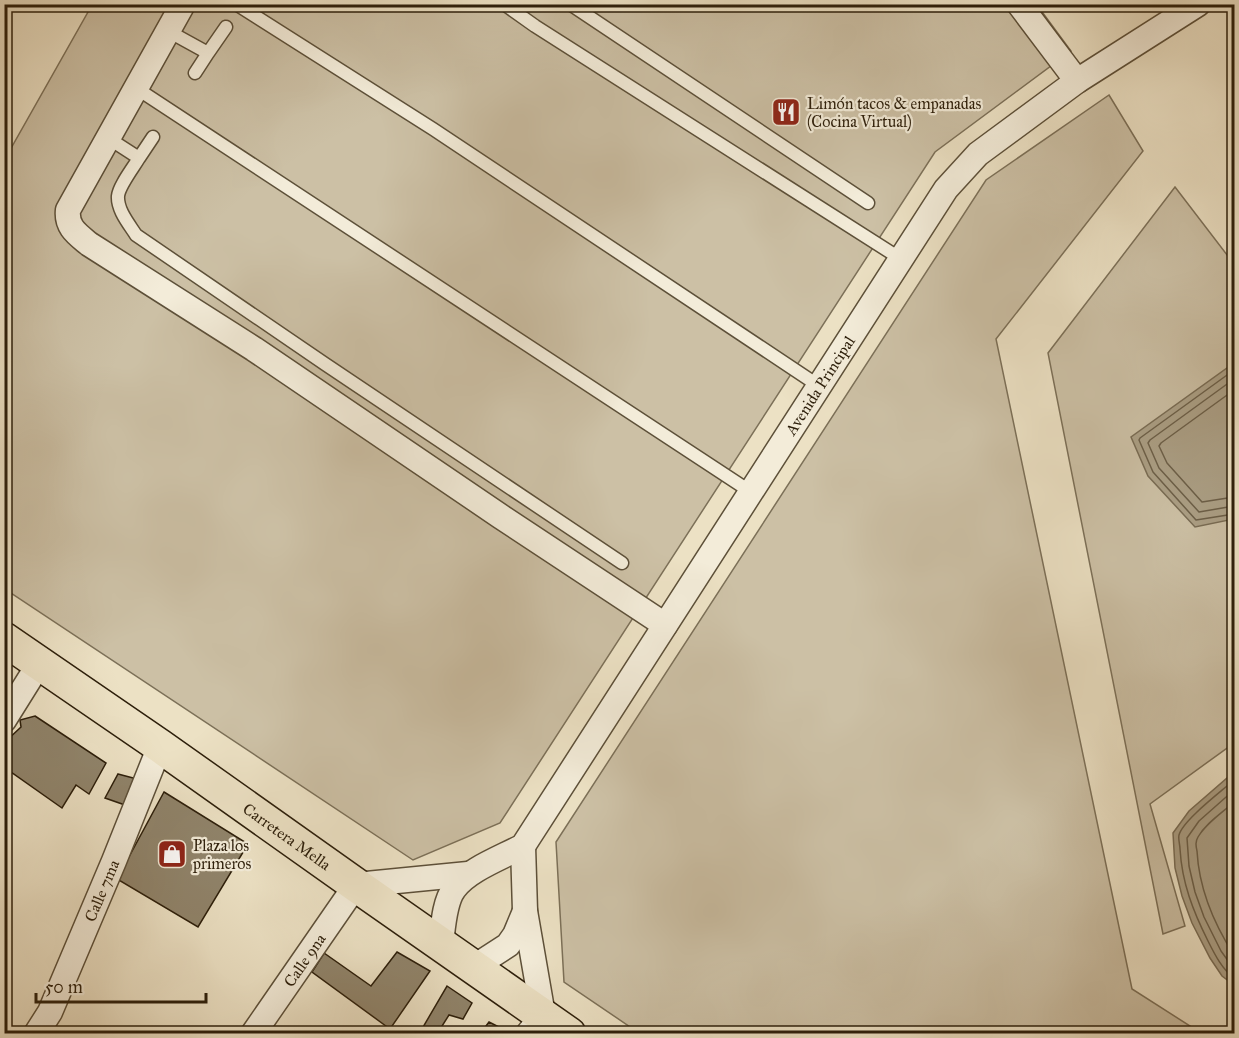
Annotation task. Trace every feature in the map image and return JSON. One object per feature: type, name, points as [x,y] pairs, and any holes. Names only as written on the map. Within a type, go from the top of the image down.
[{"type":"main road","name":"Carretera Mella","points":[[4,639],[474,967],[535,1024],[569,1034]]},
{"type":"street","points":[[183,4],[68,210],[67,219],[74,231],[89,244],[254,349],[665,625]]},
{"type":"street","points":[[1019,4],[1077,81]]},
{"type":"street","name":"Avenida Principal","points":[[523,846],[946,189],[978,154],[1077,81],[1198,4]]},
{"type":"street","points":[[4,720],[39,664]]},
{"type":"street","name":"Calle 7ma","points":[[36,1034],[50,1012],[160,747]]},
{"type":"street","points":[[441,944],[446,908],[453,889],[468,874],[523,846],[525,910],[535,1024]]},
{"type":"street","points":[[356,885],[468,874]]},
{"type":"street","name":"Calle 9na","points":[[253,1034],[356,885]]},
{"type":"street","points":[[474,967],[508,945],[515,935],[525,910]]},
{"type":"lane","points":[[236,4],[433,129],[819,386]]},
{"type":"lane","points":[[504,4],[901,259]]},
{"type":"lane","points":[[570,4],[868,203]]},
{"type":"lane","points":[[195,74],[226,27]]},
{"type":"lane","points":[[168,31],[208,53]]},
{"type":"lane","points":[[136,87],[751,492]]},
{"type":"lane","points":[[153,137],[119,190],[117,198],[125,219],[136,235],[622,562]]},
{"type":"lane","points":[[108,138],[139,158]]},
{"type":"shaded area","points":[[92,5],[1037,5],[1071,51],[935,152],[500,823],[413,860],[5,589],[5,159]]},
{"type":"shaded area","points":[[1109,95],[1143,151],[996,339],[1132,989],[1201,1033],[639,1033],[564,982],[556,842],[986,180]]},
{"type":"shaded area","points":[[1175,187],[1234,264],[1234,743],[1150,804],[1185,926],[1163,934],[1048,353]]},
{"type":"water","points":[[1234,363],[1234,519],[1195,527],[1148,476],[1131,437]]},
{"type":"water","points":[[1234,772],[1234,985],[1222,976],[1192,923],[1175,868],[1173,833],[1189,811]]},
{"type":"building","points":[[35,716],[106,763],[89,794],[76,785],[62,808],[4,767],[4,743],[21,727],[20,720]]},
{"type":"building","points":[[118,774],[137,779],[125,805],[105,798]]},
{"type":"building","points":[[164,792],[248,844],[198,927],[117,879]]},
{"type":"building","points":[[397,952],[430,971],[390,1029],[312,972],[324,953],[371,986]]},
{"type":"building","points":[[447,986],[472,1003],[463,1019],[449,1015],[437,1034],[419,1034]]},
{"type":"building","points":[[489,1022],[501,1028],[497,1034],[480,1034]]},
{"type":"place","name":"Limón tacos & empanadas (Cocina Virtual)","points":[[786,112]]},
{"type":"place","name":"Plaza los primeros","points":[[172,854]]}]
